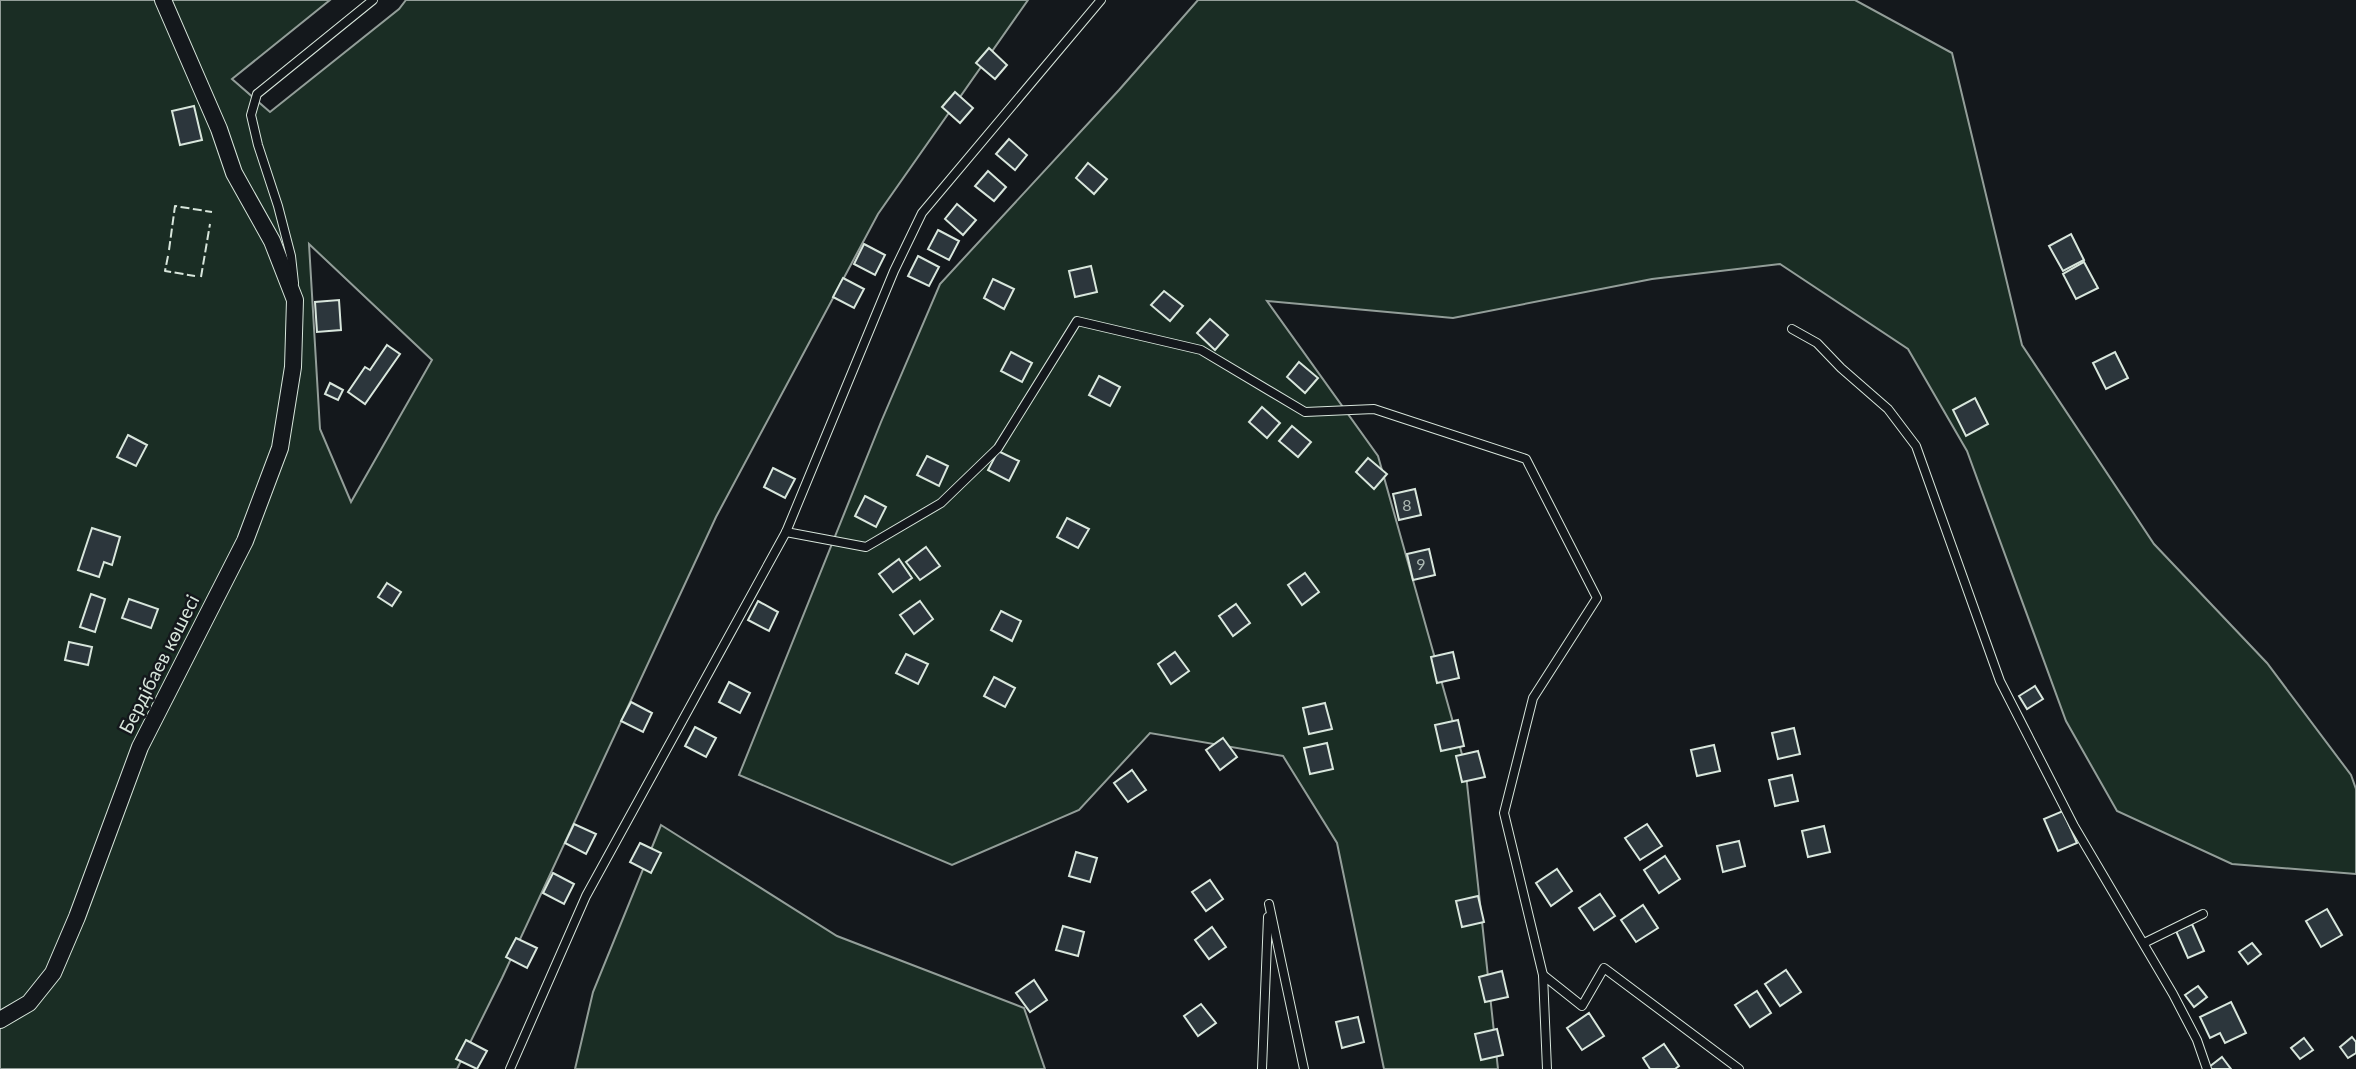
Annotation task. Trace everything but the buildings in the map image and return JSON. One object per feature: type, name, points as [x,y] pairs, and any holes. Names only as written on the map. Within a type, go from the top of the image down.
[{"type":"street","points":[[163,0],[219,129],[234,173],[272,241],[295,300]]},
{"type":"street","name":"Бердібаев көшесі","points":[[0,1020],[29,1003],[53,973],[77,917],[140,747],[245,541],[279,448],[293,367],[295,300]]},
{"type":"lane","points":[[295,300],[291,256],[251,115],[257,94],[373,0]]},
{"type":"lane","points":[[510,1069],[586,896],[786,532],[894,271],[922,213],[1101,0]]},
{"type":"lane","points":[[786,532],[866,547],[941,503],[998,448],[1077,321],[1201,351],[1305,412],[1374,409],[1526,459],[1597,598],[1533,698],[1503,814],[1542,975],[1547,1069]]},
{"type":"lane","points":[[1792,328],[1817,342],[1841,368],[1888,409],[1916,446],[2000,681],[2074,826],[2144,943],[2197,1040],[2207,1069]]},
{"type":"lane","points":[[1262,1069],[1269,904],[1304,1069]]},
{"type":"lane","points":[[2144,943],[2203,914]]},
{"type":"lane","points":[[1542,975],[1581,1006],[1604,968],[1739,1069]]},
{"type":"green space","points":[[0,0],[330,0],[232,79],[270,112],[399,9],[406,0],[1028,0],[878,214],[716,517],[457,1069],[0,1069]],"holes":[[[309,244],[432,360],[351,502],[320,429]]]},
{"type":"green space","points":[[1198,0],[1855,0],[1952,53],[2022,345],[2154,544],[2267,663],[2351,775],[2356,789],[2356,874],[2232,864],[2117,811],[2066,721],[1967,451],[1908,349],[1780,264],[1652,279],[1453,318],[1267,301],[1378,456],[1465,765],[1498,1069],[1384,1069],[1337,843],[1283,756],[1150,733],[1079,810],[952,865],[739,775],[881,422],[940,284]]},
{"type":"green space","points":[[661,825],[837,936],[1024,1008],[1045,1069],[575,1069],[593,992]]},
{"type":"fence","points":[[169,250],[175,206],[212,212]]},
{"type":"fence","points":[[201,277],[210,224]]},
{"type":"fence","points":[[168,256],[165,271],[195,276]]}]
